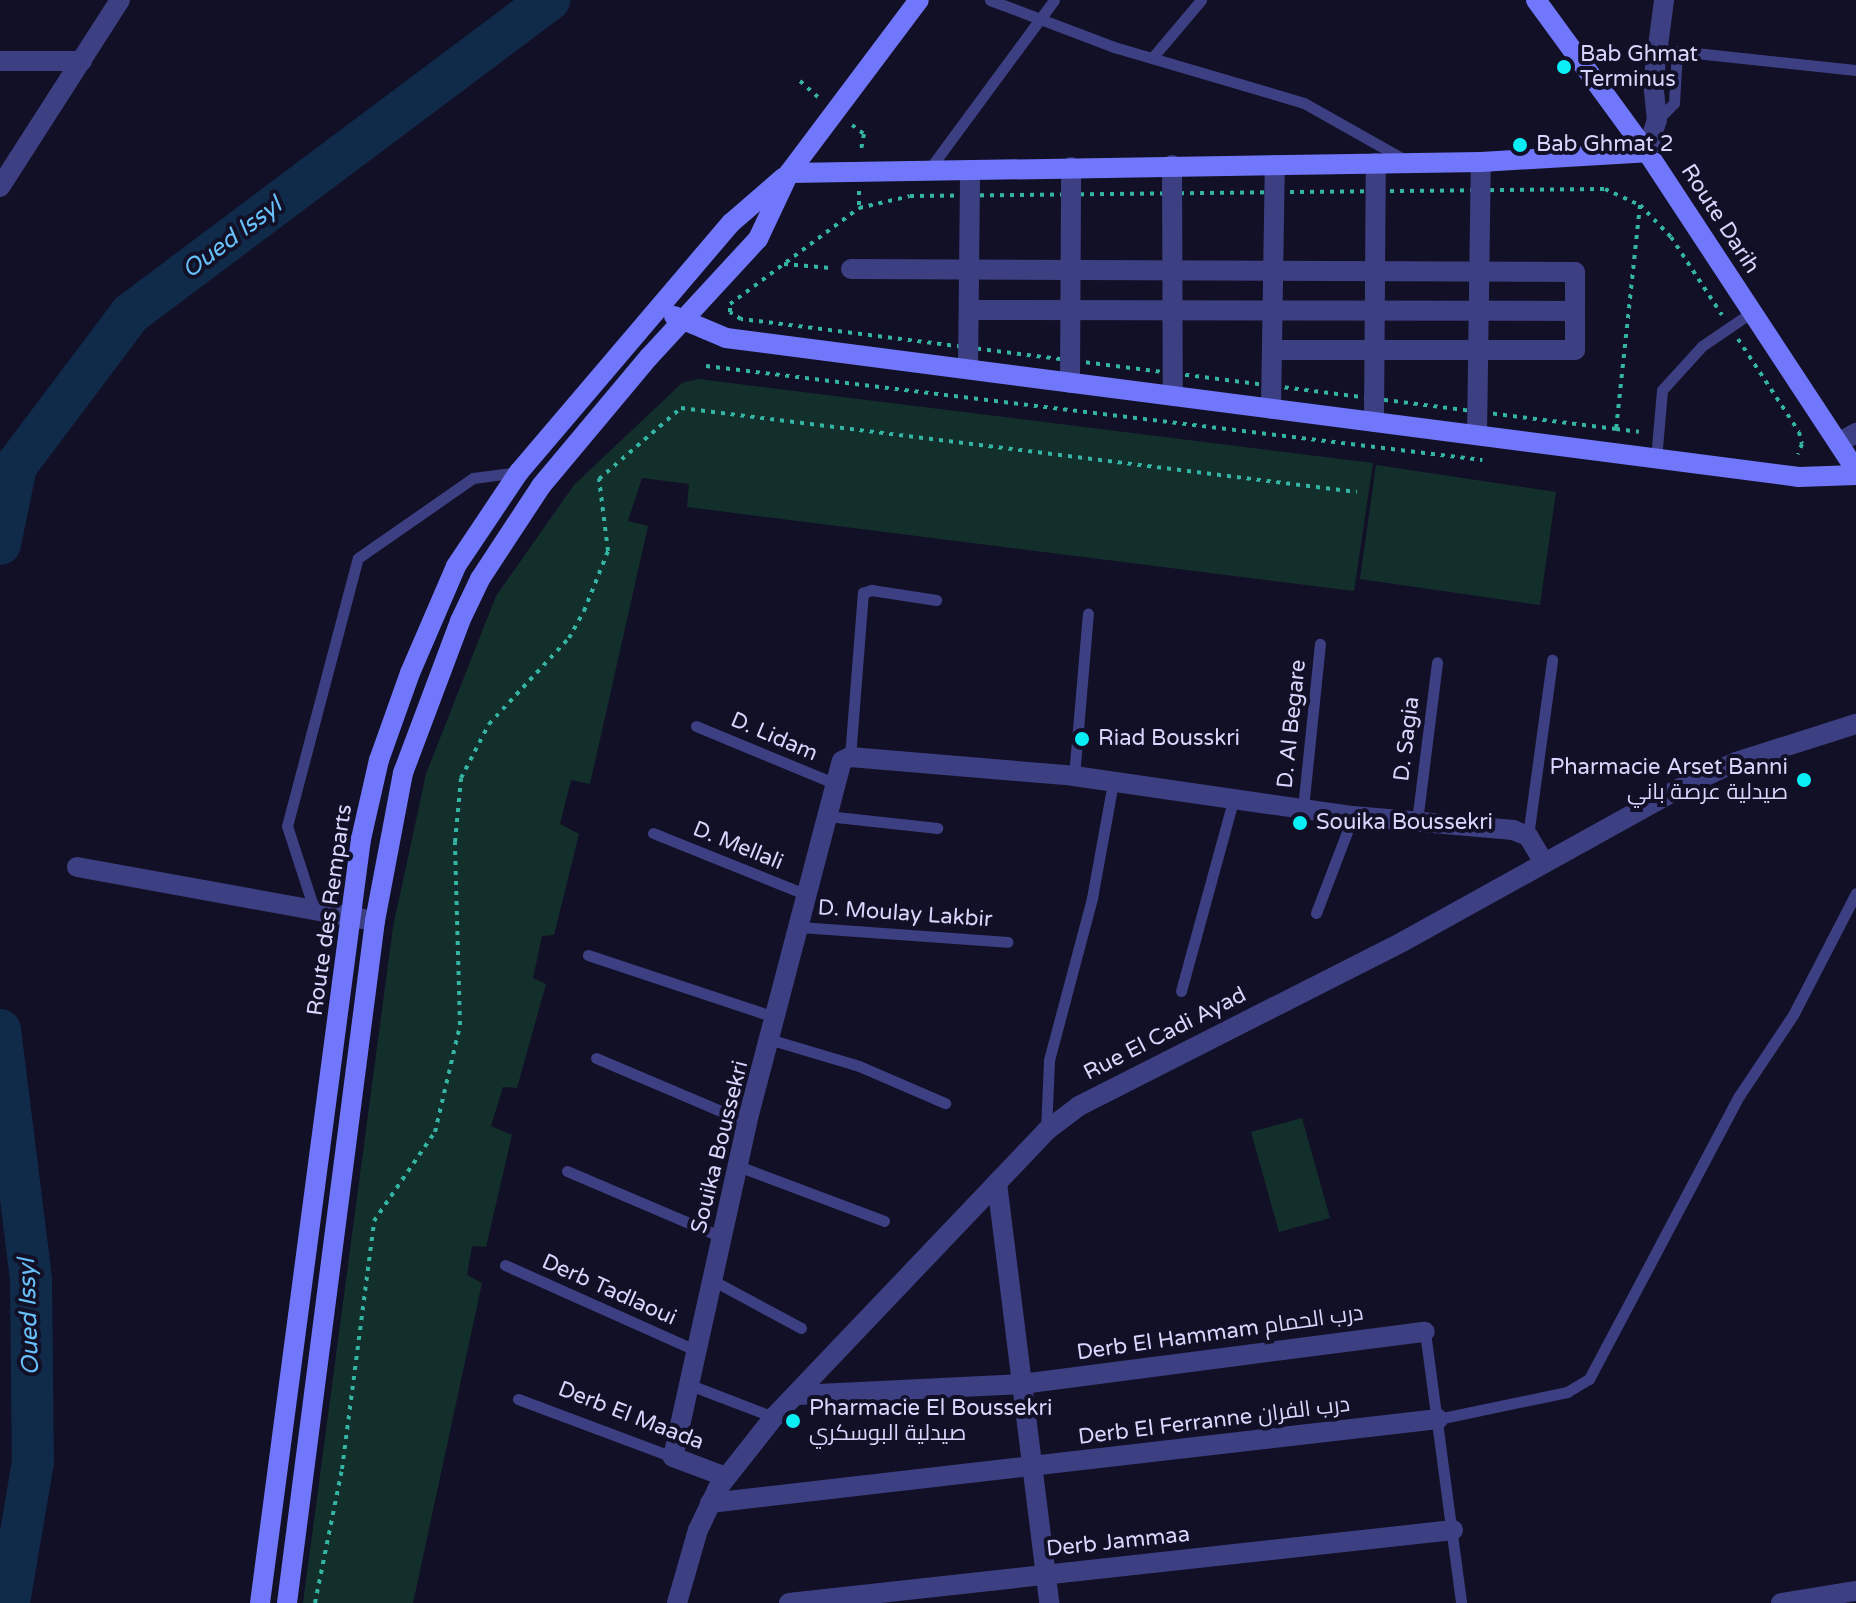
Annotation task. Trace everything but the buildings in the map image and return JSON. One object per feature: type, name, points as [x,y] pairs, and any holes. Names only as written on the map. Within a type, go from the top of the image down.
[{"type":"main road","name":"Route des Remparts","points":[[287,1603],[375,921],[403,773],[480,579],[541,486],[758,239],[789,173],[919,0]]},
{"type":"main road","name":"Route Darih","points":[[1540,2],[1647,152],[1752,312],[1847,438],[1856,472]]},
{"type":"main road","points":[[789,173],[1481,162],[1647,152]]},
{"type":"main road","name":"Route des Remparts","points":[[260,1603],[366,814],[410,673],[456,566],[519,472],[663,307],[731,223],[789,173]]},
{"type":"main road","points":[[663,307],[683,323],[726,338],[1799,477],[1856,472]]},
{"type":"street","points":[[0,187],[10,158],[82,61],[120,0]]},
{"type":"street","points":[[1647,152],[1657,120],[1653,84],[1664,0]]},
{"type":"street","points":[[0,61],[82,61]]},
{"type":"street","points":[[1477,435],[1481,162]]},
{"type":"street","points":[[1374,422],[1376,163]]},
{"type":"street","points":[[1172,165],[1173,396]]},
{"type":"street","points":[[1271,409],[1275,165]]},
{"type":"street","points":[[1070,383],[1071,167]]},
{"type":"street","points":[[968,369],[970,171]]},
{"type":"street","points":[[851,269],[1575,272],[1575,350],[1273,350]]},
{"type":"street","points":[[969,310],[1575,311]]},
{"type":"street","name":"Rue El Cadi Ayad","points":[[677,1603],[710,1503],[726,1477],[774,1417],[1046,1131],[1128,1077],[1404,941],[1736,762],[1856,724]]},
{"type":"street","points":[[850,757],[1074,776],[1353,816],[1528,836],[1544,863]]},
{"type":"street","name":"Souika Boussekri","points":[[673,1457],[747,1122],[778,1018],[842,761],[850,757]]},
{"type":"street","points":[[77,867],[375,921]]},
{"type":"street","points":[[997,1183],[1049,1603]]},
{"type":"street","name":"Derb El Hammam درب الحمام","points":[[798,1395],[1022,1384],[1425,1332]]},
{"type":"street","name":"Derb El Ferranne درب الفران","points":[[710,1503],[1031,1469],[1438,1419]]},
{"type":"street","name":"Derb El Maada","points":[[673,1457],[726,1477]]},
{"type":"street","name":"Derb Jammaa","points":[[789,1603],[1453,1530]]},
{"type":"street","points":[[1781,1603],[1856,1591]]},
{"type":"lane","points":[[990,0],[1152,58],[1304,103],[1411,163]]},
{"type":"lane","points":[[928,172],[1054,0]]},
{"type":"lane","points":[[1152,58],[1201,0]]},
{"type":"lane","points":[[1657,120],[1674,103],[1677,51],[1856,70]]},
{"type":"lane","points":[[1656,459],[1662,390],[1702,346],[1752,312]]},
{"type":"lane","points":[[315,912],[287,826],[358,558],[473,478],[519,472]]},
{"type":"lane","points":[[850,757],[863,593],[871,590],[936,600]]},
{"type":"lane","points":[[1074,776],[1088,614]]},
{"type":"lane","name":"D. Al Begare","points":[[1303,808],[1320,644]]},
{"type":"lane","points":[[1528,836],[1552,660]]},
{"type":"lane","name":"D. Sagia","points":[[1417,821],[1437,662]]},
{"type":"lane","name":"D. Lidam","points":[[696,726],[836,784]]},
{"type":"lane","points":[[1046,1131],[1049,1060],[1092,898],[1113,782]]},
{"type":"lane","points":[[1181,991],[1234,797]]},
{"type":"lane","points":[[827,816],[937,828]]},
{"type":"lane","points":[[1316,913],[1353,816]]},
{"type":"lane","name":"D. Mellali","points":[[653,833],[807,895]]},
{"type":"lane","points":[[1438,1419],[1567,1392],[1589,1379],[1739,1096],[1793,1015],[1856,893]]},
{"type":"lane","name":"D. Moulay Lakbir","points":[[800,927],[1007,942]]},
{"type":"lane","points":[[588,955],[778,1018]]},
{"type":"lane","points":[[772,1040],[859,1066],[945,1103]]},
{"type":"lane","points":[[596,1058],[747,1122]]},
{"type":"lane","points":[[738,1166],[884,1221]]},
{"type":"lane","points":[[567,1171],[722,1237]]},
{"type":"lane","name":"Derb Tadlaoui","points":[[505,1265],[697,1351]]},
{"type":"lane","points":[[712,1280],[801,1328]]},
{"type":"lane","points":[[1425,1332],[1461,1603]]},
{"type":"lane","points":[[690,1385],[774,1417]]},
{"type":"lane","name":"Derb El Maada","points":[[518,1399],[673,1457]]},
{"type":"path","points":[[1640,205],[1671,237],[1799,432],[1802,444],[1797,455],[1784,455]]},
{"type":"path","points":[[782,264],[851,269]]},
{"type":"path","points":[[706,366],[1486,460]]},
{"type":"path","points":[[315,1603],[342,1469],[374,1221],[435,1132],[460,1025],[455,842],[461,778],[489,724],[569,638],[584,611],[608,551],[599,479],[681,408],[1357,492]]},
{"type":"path","points":[[1616,429],[1658,436]]},
{"type":"green space","points":[[698,379],[1373,463],[1354,591],[687,507],[689,484],[642,478],[628,521],[648,526],[590,784],[571,780],[560,824],[579,834],[554,935],[542,936],[533,978],[546,984],[517,1088],[503,1087],[491,1126],[512,1135],[486,1247],[472,1246],[467,1275],[482,1283],[413,1603],[303,1603],[393,927],[426,774],[496,596],[574,485],[682,383]]},
{"type":"green space","points":[[1376,465],[1556,492],[1540,605],[1360,579]]},
{"type":"green space","points":[[1302,1118],[1330,1218],[1279,1232],[1251,1132]]},
{"type":"waterway","name":"Oued Issyl","points":[[0,544],[16,466],[130,314],[549,0]]},
{"type":"waterway","name":"Oued Issyl","points":[[0,1030],[31,1280],[33,1462],[9,1603]]},
{"type":"place","name":"Bab Ghmat Terminus","points":[[1564,67]]},
{"type":"place","name":"Bab Ghmat 2","points":[[1520,145]]},
{"type":"place","name":"Riad Bousskri","points":[[1082,739]]},
{"type":"place","name":"Pharmacie Arset Banni صيدلية عرصة باني","points":[[1804,780]]},
{"type":"place","name":"Souika Boussekri","points":[[1300,823]]},
{"type":"place","name":"Pharmacie El Boussekri صيدلية البوسكري","points":[[793,1421]]}]
